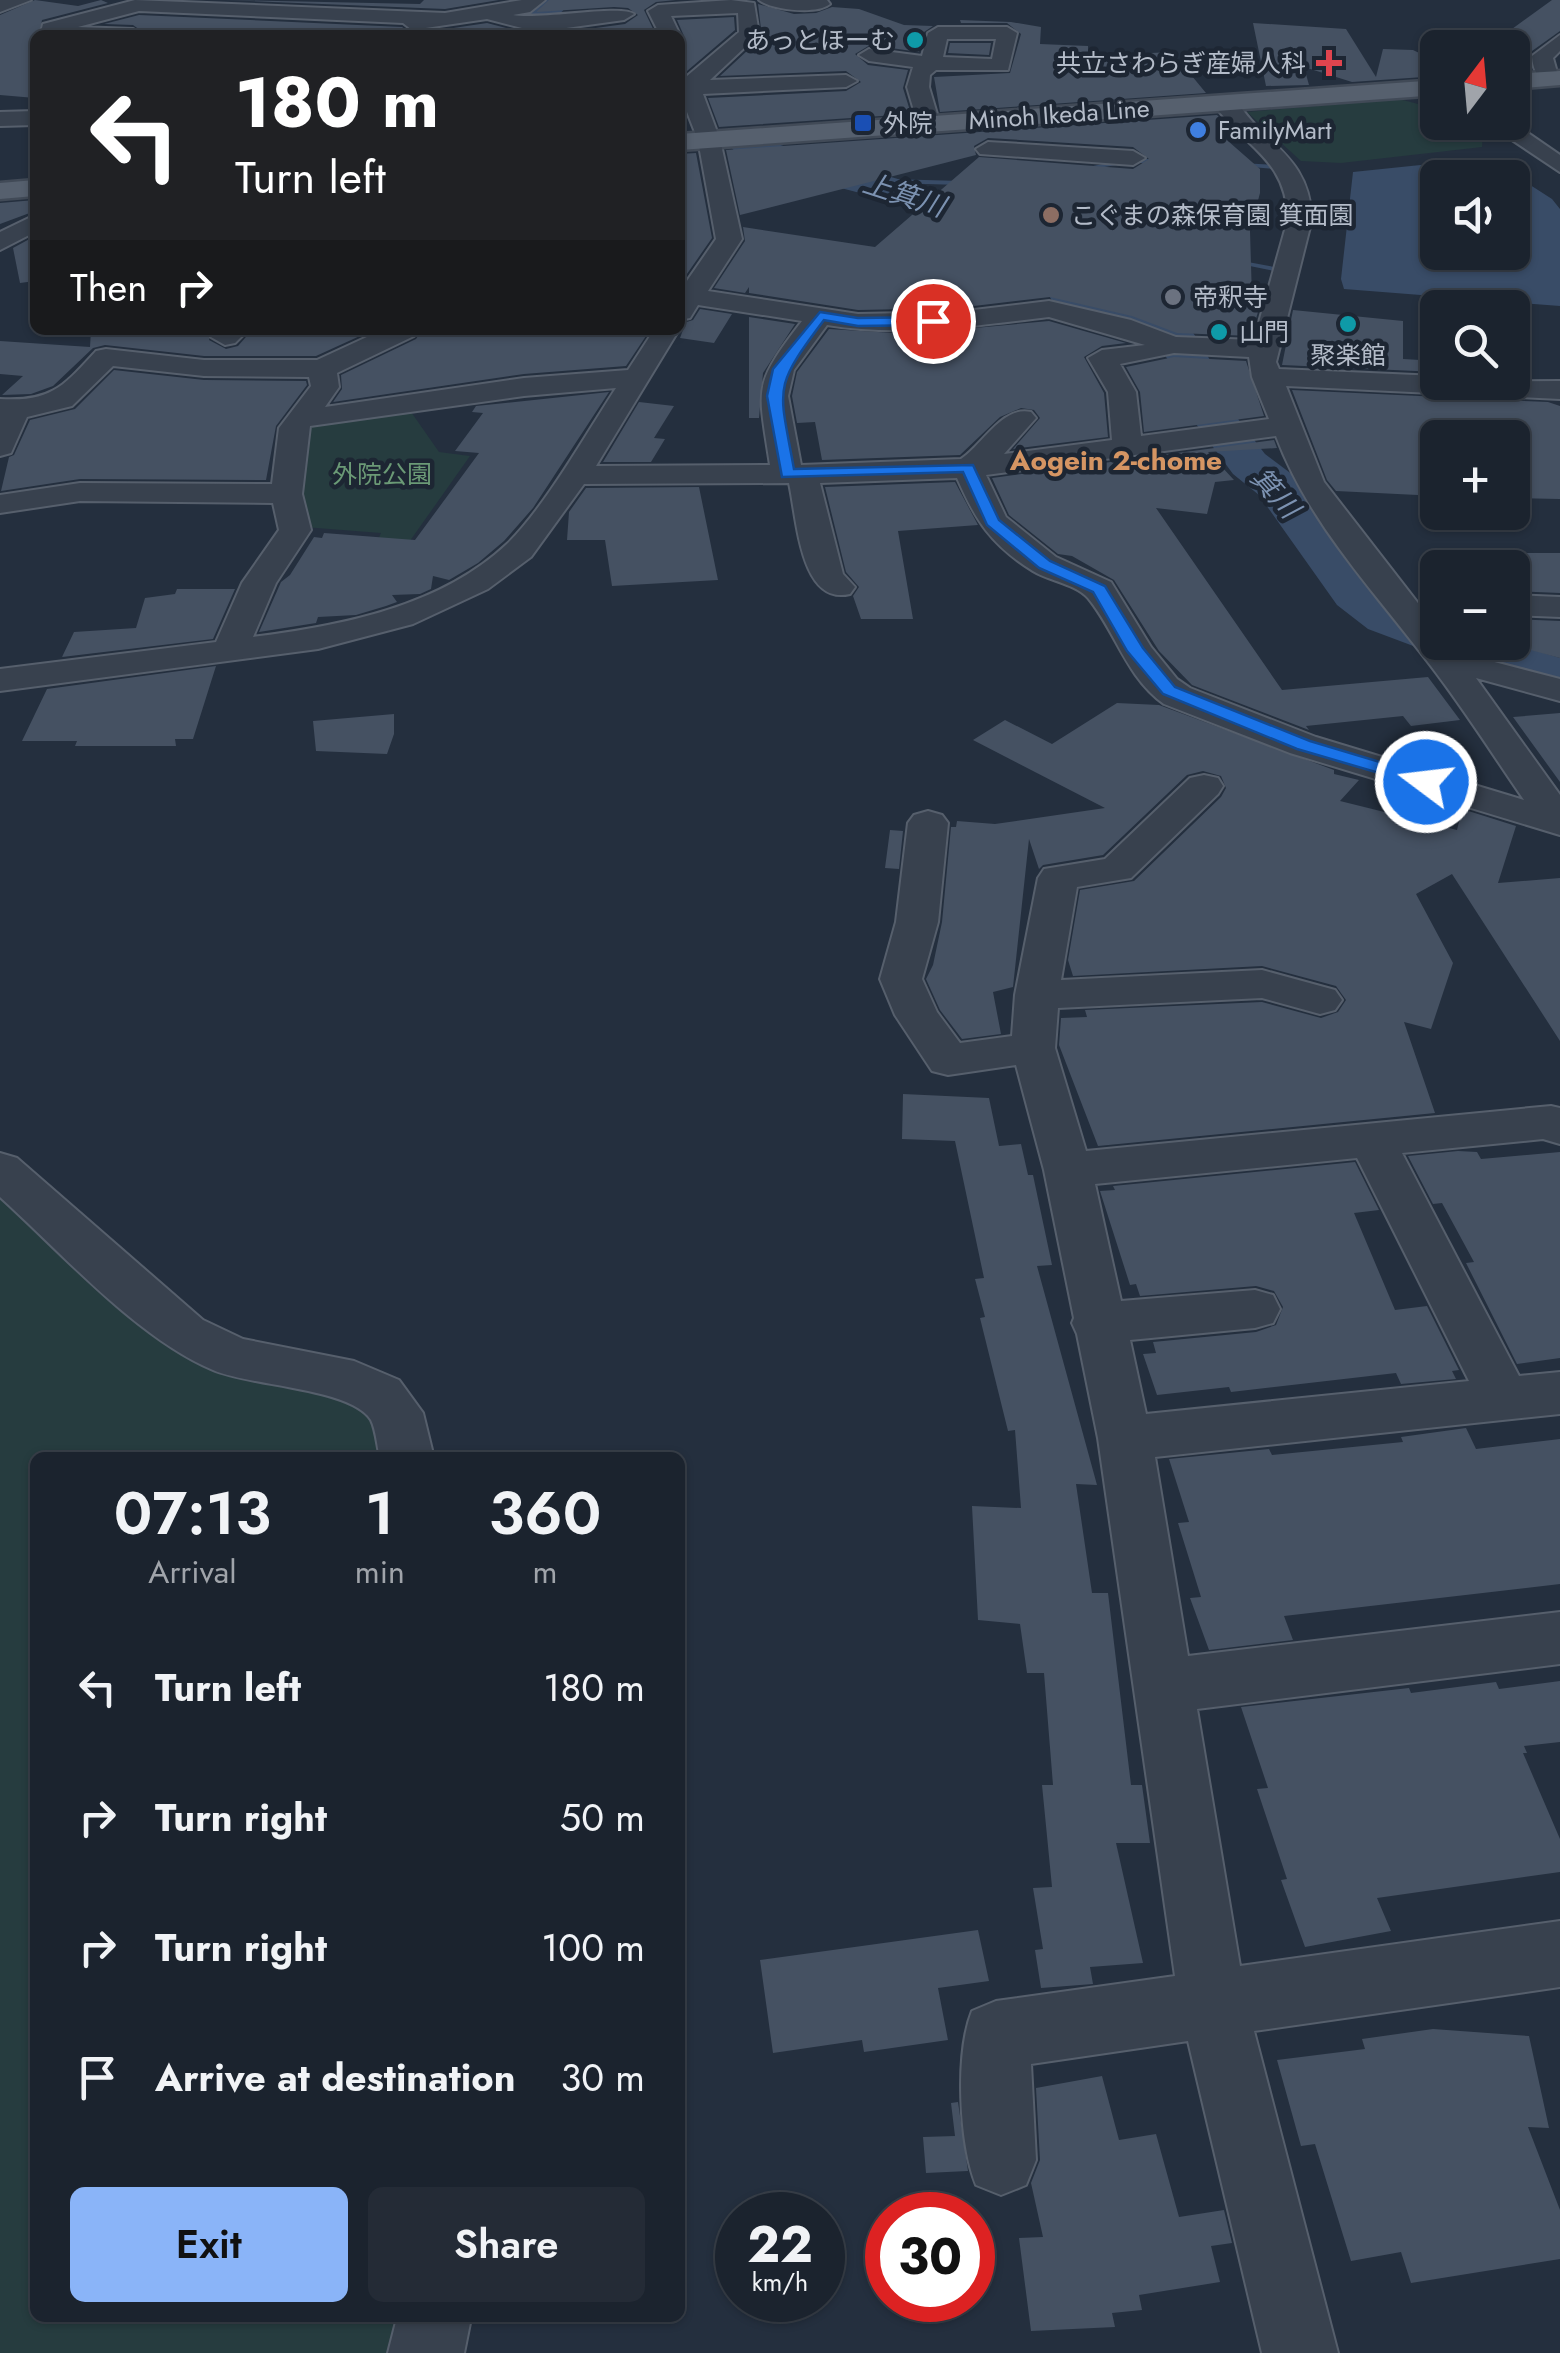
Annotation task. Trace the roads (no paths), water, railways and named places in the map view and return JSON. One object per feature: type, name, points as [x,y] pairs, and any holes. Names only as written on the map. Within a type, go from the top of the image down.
[{"type":"main road","points":[[1530,80],[1556,78]]},
{"type":"main road","name":"Minoh Ikeda Line","points":[[685,142],[1420,88]]},
{"type":"main road","points":[[0,191],[30,188]]},
{"type":"street","points":[[0,6],[21,0]]},
{"type":"street","points":[[50,30],[139,6],[444,19],[524,8],[535,0]]},
{"type":"street","points":[[685,87],[749,34],[752,2]]},
{"type":"street","points":[[667,30],[658,12],[752,2],[820,4]]},
{"type":"street","points":[[490,13],[536,22],[624,14]]},
{"type":"street","points":[[480,30],[490,13]]},
{"type":"street","points":[[416,29],[444,19]]},
{"type":"street","points":[[1556,78],[1543,68],[1542,56],[1558,44]]},
{"type":"street","points":[[687,49],[722,57]]},
{"type":"street","points":[[869,55],[931,63],[909,87],[929,124]]},
{"type":"street","points":[[685,87],[853,85]]},
{"type":"street","points":[[685,87],[708,140],[729,239],[685,304],[858,322],[909,322],[1048,310],[1121,326],[1181,345],[1266,362],[1560,390]]},
{"type":"street","points":[[1226,102],[1229,110],[1283,162],[1301,198],[1266,362],[1309,484],[1560,823]]},
{"type":"street","points":[[0,119],[30,118]]},
{"type":"street","points":[[1005,160],[1016,118]]},
{"type":"street","points":[[1523,140],[1560,165]]},
{"type":"street","points":[[967,166],[1005,160],[1120,154]]},
{"type":"street","points":[[0,242],[30,225]]},
{"type":"street","points":[[820,316],[780,369],[774,396],[826,578],[838,587]]},
{"type":"street","points":[[229,335],[354,352]]},
{"type":"street","points":[[0,446],[8,409],[46,408],[65,401],[106,358],[204,368],[322,369],[393,335]]},
{"type":"street","points":[[0,680],[318,639],[401,618],[476,582],[519,550],[576,475],[665,335]]},
{"type":"street","points":[[1127,445],[1122,392],[1102,358],[1181,345]]},
{"type":"street","points":[[230,652],[259,584],[294,530],[286,494],[294,428],[325,387],[322,369]]},
{"type":"street","points":[[300,418],[524,387],[636,378]]},
{"type":"street","points":[[968,468],[987,455],[1020,418]]},
{"type":"street","points":[[576,475],[968,468],[1286,426]]},
{"type":"street","points":[[968,468],[992,522],[1044,564],[1099,589],[1136,651],[1164,687],[1178,696],[1304,745],[1560,823]]},
{"type":"street","points":[[0,504],[80,492],[286,494]]},
{"type":"street","points":[[1416,626],[1420,621]]},
{"type":"street","points":[[1416,626],[1560,690]]},
{"type":"street","points":[[1204,786],[1117,869],[1058,878],[1035,1022],[1124,1438],[1213,2003],[1300,2353]]},
{"type":"street","points":[[928,823],[917,922],[901,978],[917,1014],[948,1060],[1035,1022],[1262,984],[1320,1000]]},
{"type":"street","points":[[1068,1170],[1551,1122],[1560,1128]]},
{"type":"street","points":[[1371,1139],[1505,1400]]},
{"type":"street","points":[[0,1170],[185,1334],[233,1357],[354,1382],[380,1394],[396,1413],[406,1452]]},
{"type":"street","points":[[1098,1323],[1255,1308]]},
{"type":"street","points":[[1124,1438],[1560,1393]]},
{"type":"street","points":[[1164,1686],[1560,1638]]},
{"type":"street","points":[[1001,2160],[996,2035],[1560,1954]]},
{"type":"street","points":[[426,2353],[433,2322]]},
{"type":"water","points":[[1420,165],[1420,270],[1530,270],[1530,185],[1560,209],[1560,306],[1530,304],[1530,290],[1420,290],[1420,295],[1344,289],[1341,279],[1353,172]]},
{"type":"waterway","name":"上箕川","points":[[536,30],[537,20],[558,0]]},
{"type":"waterway","name":"箕川","points":[[749,147],[827,173],[923,198],[1000,231],[1051,262],[1073,305],[1177,340],[1189,360],[1193,390],[1249,464],[1276,485],[1355,594],[1386,618],[1420,630]]},
{"type":"waterway","points":[[1081,169],[1128,161],[1161,161]]},
{"type":"waterway","points":[[1241,165],[1276,167]]},
{"type":"waterway","points":[[876,185],[888,181],[962,183]]},
{"type":"waterway","points":[[1237,262],[1274,269]]},
{"type":"waterway","name":"箕川","points":[[1510,660],[1560,675]]},
{"type":"place","name":"あっとほーむ","points":[[915,40]]},
{"type":"place","name":"共立さわらぎ産婦人科","points":[[1329,63]]},
{"type":"place","name":"外院","points":[[863,123]]},
{"type":"place","name":"FamilyMart","points":[[1198,130]]},
{"type":"place","name":"こぐまの森保育園 箕面園","points":[[1051,215]]},
{"type":"place","name":"帝釈寺","points":[[1173,297]]},
{"type":"place","name":"聚楽館","points":[[1348,324]]},
{"type":"place","name":"山門","points":[[1219,332]]},
{"type":"district","name":"Aogein 2-chome","points":[[1116,460]]},
{"type":"park label","name":"外院公園","points":[[382,474]]}]
